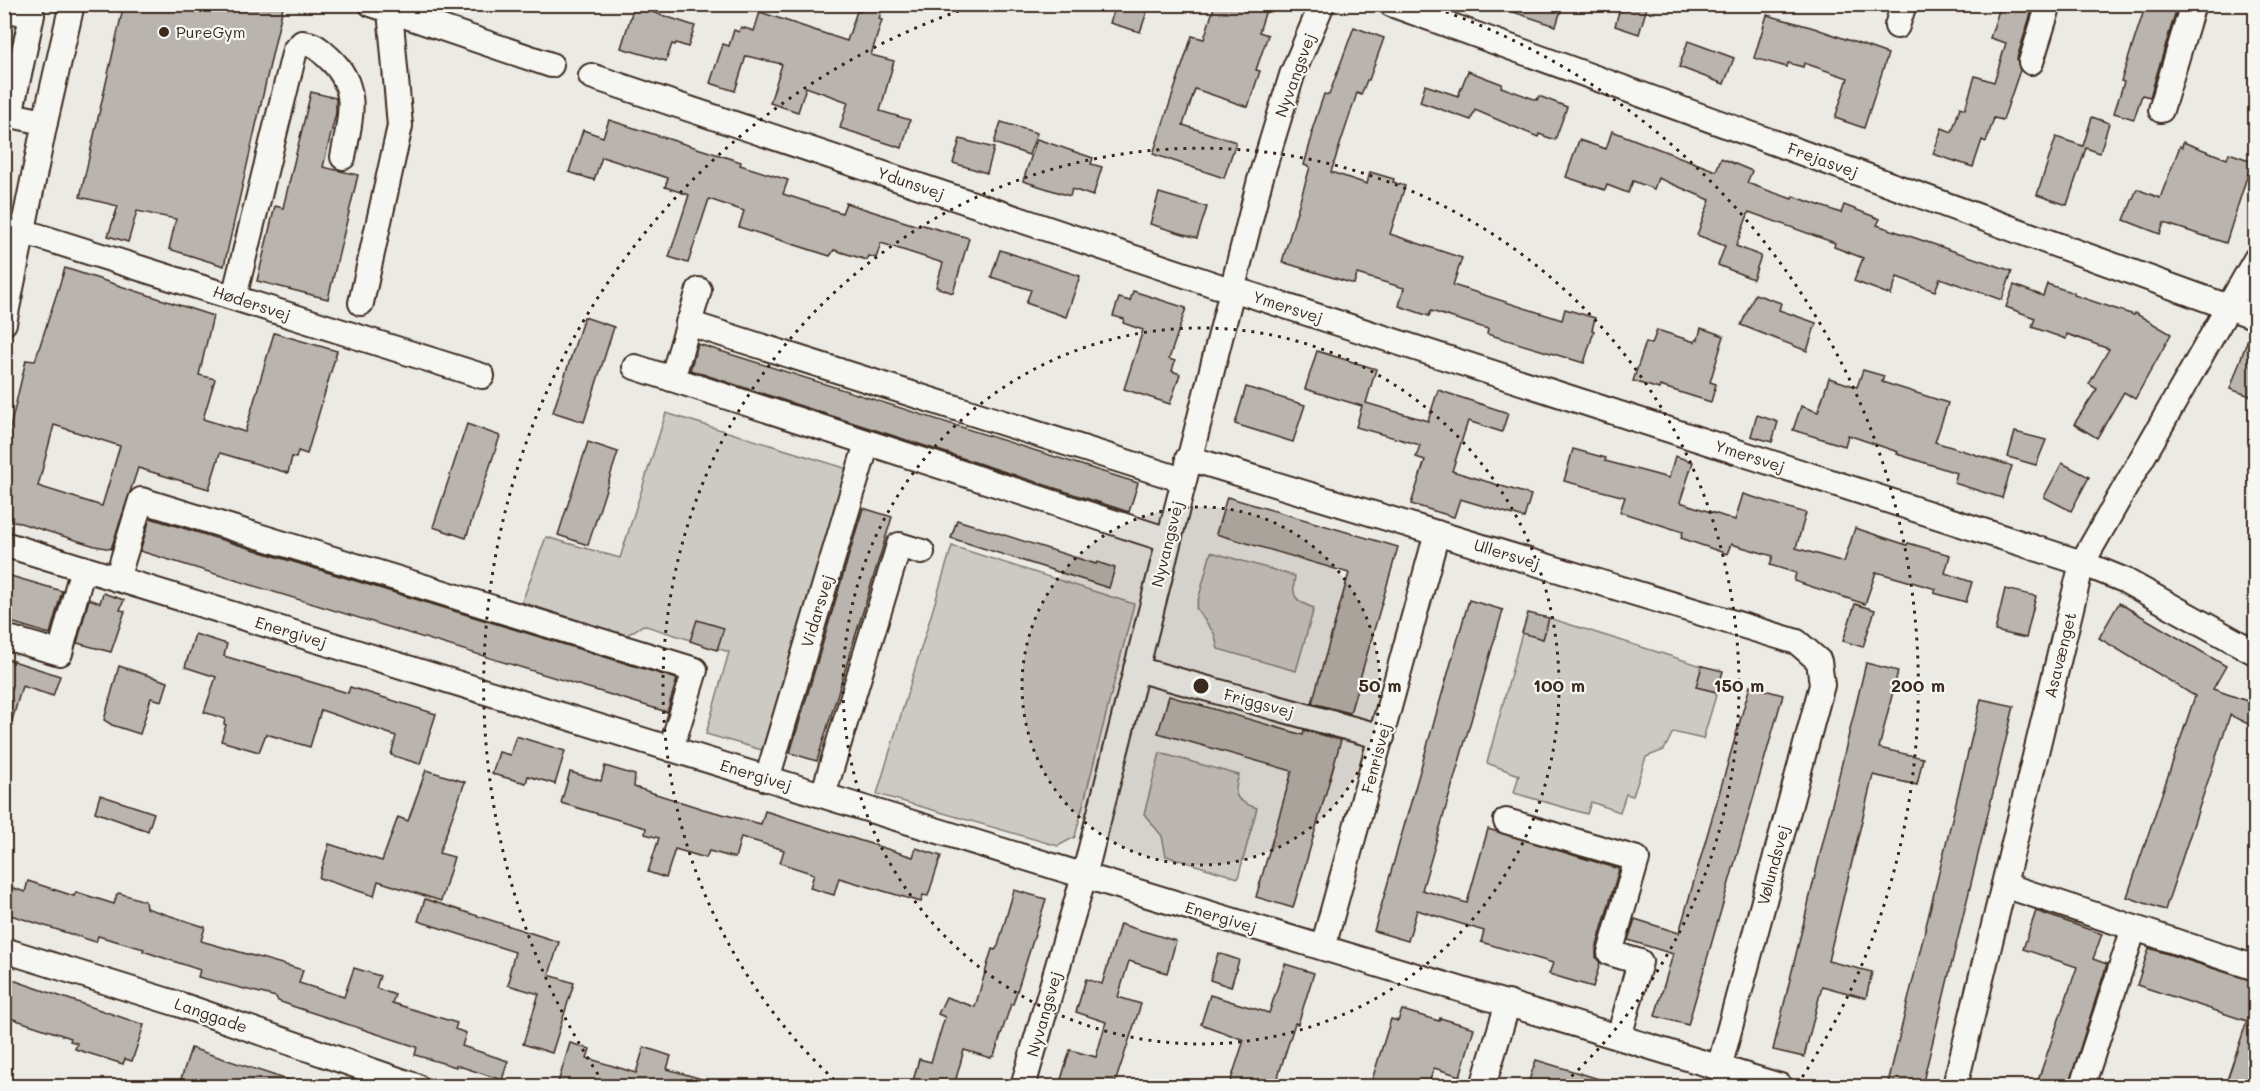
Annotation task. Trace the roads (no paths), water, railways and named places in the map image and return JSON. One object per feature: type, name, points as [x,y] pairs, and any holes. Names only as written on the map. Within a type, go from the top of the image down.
[{"type":"street","points":[[4,323],[45,122],[72,4]]},
{"type":"street","name":"Nyvangsvej","points":[[1023,1086],[1084,876],[1260,180],[1292,75],[1322,4]]},
{"type":"street","name":"Frejasvej","points":[[1391,4],[2256,317]]},
{"type":"street","points":[[2031,62],[2049,4]]},
{"type":"street","points":[[2160,110],[2193,4]]},
{"type":"street","points":[[361,303],[400,126],[380,7],[551,65]]},
{"type":"street","points":[[4,9],[32,15],[10,115],[45,122]]},
{"type":"street","points":[[234,297],[295,50],[302,43],[314,44],[342,69],[353,104],[343,157]]},
{"type":"street","name":"Ydunsvej","points":[[591,76],[1232,289]]},
{"type":"street","name":"Hødersvej","points":[[22,231],[482,376]]},
{"type":"street","name":"Asavænget","points":[[1955,1086],[2082,563],[2256,259]]},
{"type":"street","name":"Ymersvej","points":[[1232,289],[2082,563],[2124,580],[2256,652]]},
{"type":"street","points":[[672,379],[699,290]]},
{"type":"street","name":"Ullersvej","points":[[688,323],[1186,469],[1437,533],[1797,642],[1819,661]]},
{"type":"street","points":[[635,367],[1168,540]]},
{"type":"street","name":"Vidarsvej","points":[[767,778],[867,443]]},
{"type":"street","points":[[117,579],[141,500],[695,670],[671,749]]},
{"type":"street","name":"Fenrisvej","points":[[1323,947],[1437,533]]},
{"type":"street","name":"Energivej","points":[[4,544],[1084,876],[1780,1086]]},
{"type":"street","points":[[823,795],[899,545],[922,552]]},
{"type":"street","points":[[12,639],[60,653],[83,568]]},
{"type":"street","name":"Vølundsvej","points":[[1719,1068],[1822,684],[1819,661]]},
{"type":"street","name":"Friggsvej","points":[[1136,669],[1382,737]]},
{"type":"street","points":[[1506,821],[1637,858],[1610,952],[1640,962],[1618,1037]]},
{"type":"street","points":[[2004,885],[2256,968]]},
{"type":"street","points":[[2082,1086],[2134,928]]},
{"type":"street","name":"Langgade","points":[[4,950],[178,1004],[416,1086]]},
{"type":"street","points":[[1484,1086],[1508,1003]]},
{"type":"place","name":"PureGym","points":[[164,32]]}]
